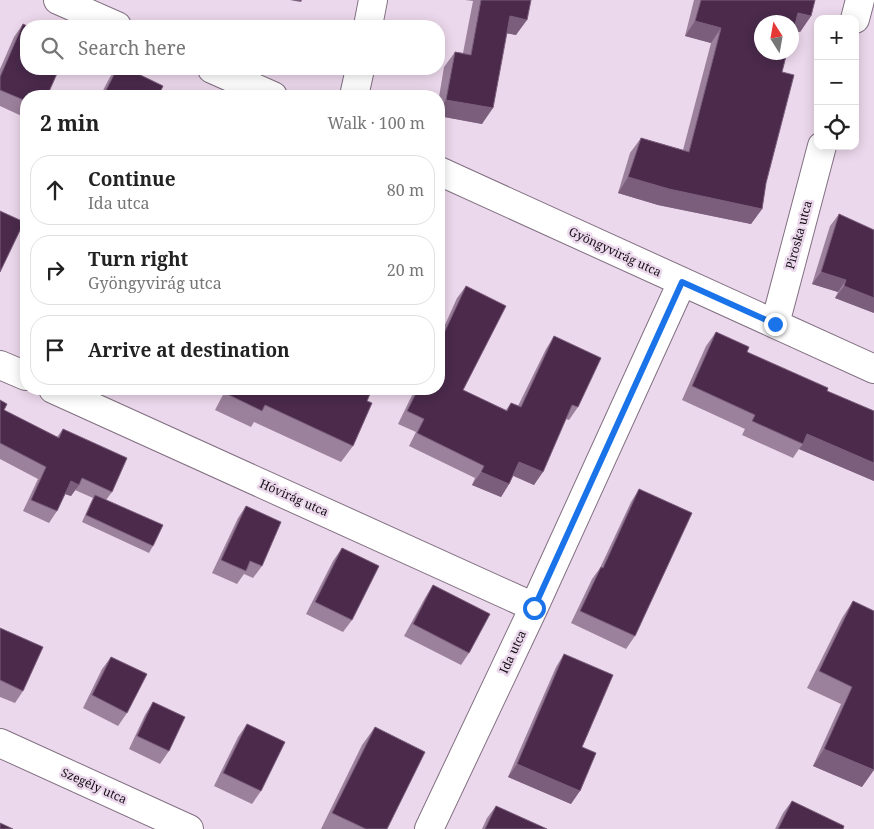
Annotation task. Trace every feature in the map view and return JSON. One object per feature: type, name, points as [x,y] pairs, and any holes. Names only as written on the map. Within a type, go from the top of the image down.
[{"type":"street","points":[[58,0],[103,20]]},
{"type":"street","points":[[369,20],[374,0]]},
{"type":"street","points":[[856,15],[860,0]]},
{"type":"street","points":[[226,75],[259,90]]},
{"type":"street","points":[[355,90],[359,75]]},
{"type":"street","name":"Piroska utca","points":[[775,324],[821,150]]},
{"type":"street","name":"Gyöngyvirág utca","points":[[445,174],[874,369]]},
{"type":"street","name":"Ida utca","points":[[429,829],[534,608],[682,282]]},
{"type":"street","points":[[0,365],[20,373]]},
{"type":"street","name":"Hóvirág utca","points":[[66,395],[534,608]]},
{"type":"street","name":"Szegély utca","points":[[0,743],[189,829]]},
{"type":"building","points":[[481,0],[531,0],[527,20],[510,16],[493,108],[446,100],[455,52],[471,55]]},
{"type":"building","points":[[701,0],[815,0],[811,16],[798,13],[797,15],[754,15],[754,60],[785,60],[782,72],[794,75],[766,183],[762,209],[669,189],[628,177],[641,138],[689,152],[721,28],[695,21]]},
{"type":"building","points":[[20,31],[20,75],[56,75],[50,90],[20,90],[20,98],[0,90],[0,77]]},
{"type":"building","points":[[114,75],[140,75],[163,86],[161,90],[106,90]]},
{"type":"building","points":[[0,211],[20,220],[20,230],[0,272]]},
{"type":"building","points":[[839,214],[874,230],[874,298],[844,286],[846,280],[821,272]]},
{"type":"building","points":[[466,286],[506,306],[463,390],[507,411],[511,403],[521,407],[554,336],[601,358],[578,407],[572,405],[543,472],[519,462],[509,484],[481,472],[484,466],[417,433],[424,419],[407,411],[415,395],[445,395],[445,331]]},
{"type":"building","points":[[716,332],[749,347],[747,352],[828,388],[827,391],[874,411],[874,463],[807,434],[803,444],[752,421],[755,415],[692,386]]},
{"type":"building","points":[[229,395],[370,395],[367,401],[372,403],[353,446],[265,405],[262,411]]},
{"type":"building","points":[[0,400],[7,404],[4,410],[59,438],[63,429],[127,458],[112,492],[82,478],[79,485],[71,481],[57,511],[31,500],[46,467],[0,443]]},
{"type":"building","points":[[639,489],[692,513],[635,636],[580,611],[601,567],[603,568]]},
{"type":"building","points":[[95,495],[163,525],[153,546],[86,515]]},
{"type":"building","points":[[246,506],[281,522],[262,566],[250,561],[246,571],[221,560]]},
{"type":"building","points":[[342,548],[379,566],[352,620],[315,602]]},
{"type":"building","points":[[433,585],[490,614],[469,653],[413,624]]},
{"type":"building","points":[[853,601],[874,611],[874,770],[824,749],[852,687],[819,671]]},
{"type":"building","points":[[0,628],[43,647],[23,691],[0,680]]},
{"type":"building","points":[[564,654],[613,675],[582,747],[596,753],[580,791],[517,764]]},
{"type":"building","points":[[111,657],[147,674],[127,713],[92,695]]},
{"type":"building","points":[[153,702],[185,717],[169,751],[137,736]]},
{"type":"building","points":[[247,724],[285,742],[261,791],[223,773]]},
{"type":"building","points":[[375,727],[425,752],[387,829],[366,829],[332,813]]},
{"type":"building","points":[[792,801],[844,826],[843,829],[778,829]]},
{"type":"building","points":[[496,806],[547,829],[485,829]]},
{"type":"building","points":[[0,823],[13,829],[0,829]]},
{"type":"route","points":[[534,608],[682,282],[775,324]]}]
